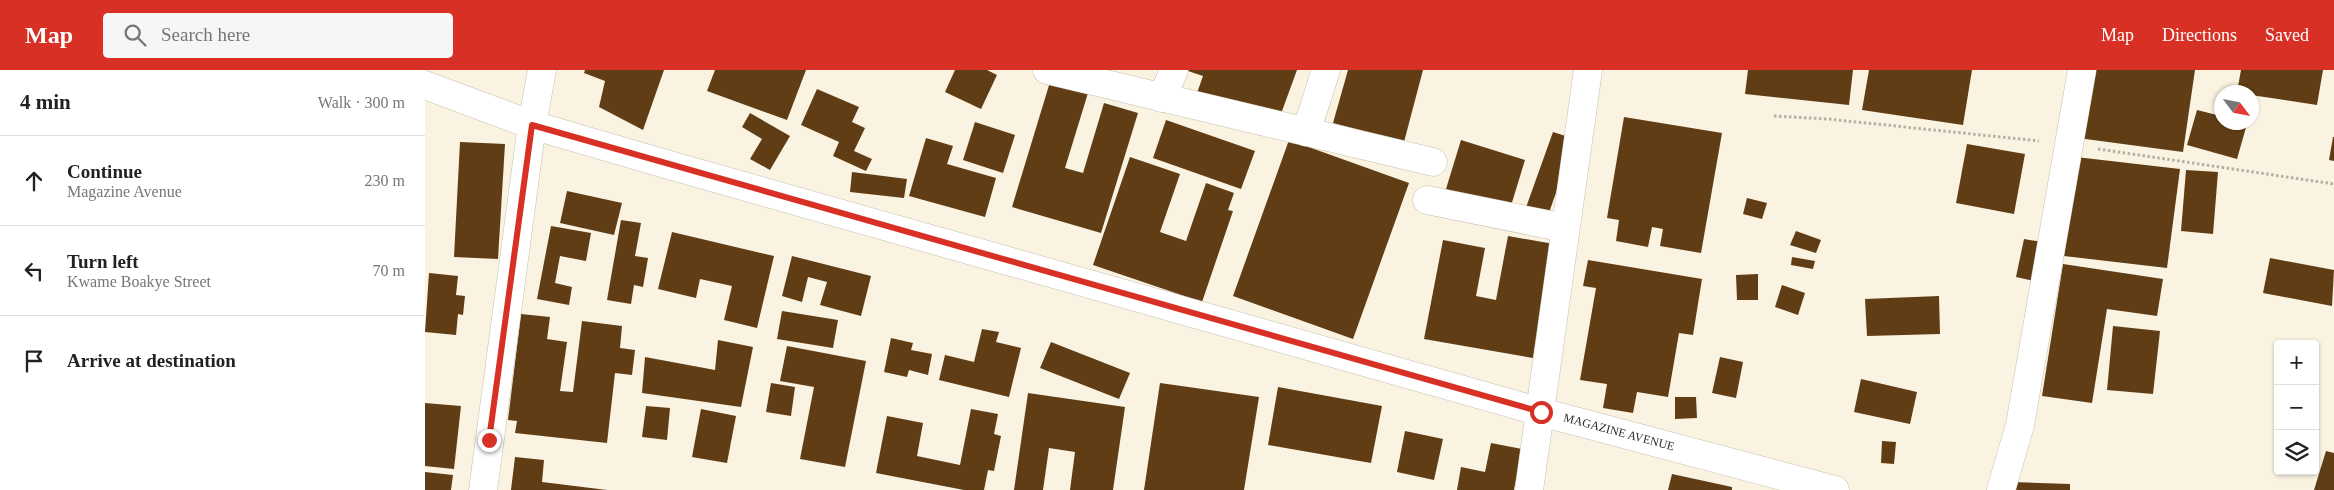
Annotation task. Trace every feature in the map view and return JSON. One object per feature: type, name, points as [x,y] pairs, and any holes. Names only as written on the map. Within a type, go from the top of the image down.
[{"type":"street","points":[[483,490],[541,70]]},
{"type":"street","points":[[1047,70],[1433,162]]},
{"type":"street","points":[[1162,98],[1174,70]]},
{"type":"street","points":[[1306,132],[1326,70]]},
{"type":"street","points":[[1529,490],[1587,70]]},
{"type":"street","points":[[2001,490],[2020,426],[2082,70]]},
{"type":"street","name":"MAGAZINE AVENUE","points":[[425,85],[532,125],[1541,412],[1835,490]]},
{"type":"street","points":[[1427,200],[1565,228]]},
{"type":"building","points":[[585,70],[664,70],[643,130],[599,107],[605,81],[584,73]]},
{"type":"building","points":[[715,70],[806,70],[787,120],[707,91]]},
{"type":"building","points":[[955,70],[987,70],[997,75],[981,109],[945,92]]},
{"type":"building","points":[[1185,70],[1297,70],[1278,122],[1197,93],[1203,76]]},
{"type":"building","points":[[1348,70],[1423,70],[1404,142],[1333,123]]},
{"type":"building","points":[[1748,70],[1853,70],[1849,105],[1745,94]]},
{"type":"building","points":[[1869,70],[1972,70],[1963,125],[1862,110]]},
{"type":"building","points":[[2088,70],[2195,70],[2183,152],[2078,138]]},
{"type":"building","points":[[2241,70],[2323,70],[2317,105],[2259,96],[2259,85],[2238,85]]},
{"type":"building","points":[[1050,82],[1088,93],[1065,168],[1083,173],[1104,103],[1138,113],[1101,233],[1012,207]]},
{"type":"building","points":[[817,89],[859,107],[852,122],[865,128],[854,151],[872,159],[866,171],[833,156],[839,142],[801,125]]},
{"type":"building","points":[[2197,110],[2214,114],[2214,130],[2245,130],[2237,159],[2187,145]]},
{"type":"building","points":[[750,113],[790,136],[770,170],[750,159],[762,139],[742,127]]},
{"type":"building","points":[[1624,117],[1722,133],[1701,253],[1660,246],[1663,229],[1652,227],[1648,247],[1616,241],[1619,220],[1607,218]]},
{"type":"building","points":[[1166,120],[1255,151],[1241,189],[1153,158]]},
{"type":"building","points":[[975,122],[1015,135],[1003,173],[963,160]]},
{"type":"building","points":[[1553,132],[1575,139],[1546,221],[1524,213]]},
{"type":"building","points":[[2334,137],[2334,161],[2329,160]]},
{"type":"building","points":[[926,138],[953,146],[947,164],[996,178],[985,217],[909,196]]},
{"type":"building","points":[[1289,140],[1409,183],[1353,339],[1233,296]]},
{"type":"building","points":[[1461,140],[1525,160],[1510,209],[1446,189]]},
{"type":"building","points":[[460,142],[505,144],[498,259],[454,257]]},
{"type":"building","points":[[1967,144],[2025,154],[2014,214],[1956,203]]},
{"type":"building","points":[[1130,157],[1180,174],[1160,232],[1186,241],[1206,183],[1234,193],[1228,210],[1233,211],[1202,302],[1093,265]]},
{"type":"building","points":[[2076,157],[2180,169],[2167,268],[2064,256]]},
{"type":"building","points":[[2186,170],[2218,172],[2213,234],[2181,231]]},
{"type":"building","points":[[852,172],[907,179],[904,198],[850,192]]},
{"type":"building","points":[[567,191],[622,203],[614,235],[560,223]]},
{"type":"building","points":[[1747,198],[1767,203],[1762,219],[1743,214]]},
{"type":"building","points":[[621,220],[641,223],[635,256],[648,258],[643,287],[634,285],[631,304],[607,300]]},
{"type":"building","points":[[551,226],[591,233],[586,261],[560,256],[555,283],[572,287],[569,305],[537,299]]},
{"type":"building","points":[[1796,231],[1821,240],[1816,253],[1790,245]]},
{"type":"building","points":[[672,232],[774,256],[757,328],[724,320],[732,286],[700,279],[696,298],[658,289]]},
{"type":"building","points":[[1508,236],[1554,244],[1533,358],[1424,339],[1443,240],[1485,248],[1476,296],[1496,300]]},
{"type":"building","points":[[2024,239],[2042,242],[2034,281],[2016,277]]},
{"type":"building","points":[[792,256],[871,276],[861,316],[820,305],[827,282],[808,277],[802,302],[782,296]]},
{"type":"building","points":[[1792,257],[1815,261],[1813,269],[1791,265]]},
{"type":"building","points":[[2270,258],[2334,270],[2332,306],[2263,293]]},
{"type":"building","points":[[1588,260],[1702,279],[1693,335],[1679,333],[1668,397],[1637,392],[1633,413],[1603,408],[1607,384],[1580,380],[1596,288],[1583,286]]},
{"type":"building","points":[[2063,264],[2163,279],[2157,316],[2107,309],[2092,403],[2042,396]]},
{"type":"building","points":[[429,273],[458,276],[456,295],[465,296],[463,315],[458,314],[456,335],[425,332]]},
{"type":"building","points":[[1758,274],[1758,300],[1737,300],[1736,275]]},
{"type":"building","points":[[1782,285],[1805,293],[1798,315],[1775,307]]},
{"type":"building","points":[[1939,296],[1940,334],[1867,336],[1865,299]]},
{"type":"building","points":[[782,311],[838,320],[833,348],[777,339]]},
{"type":"building","points":[[521,314],[550,317],[547,339],[567,342],[560,391],[573,392],[582,321],[622,326],[620,348],[635,350],[632,375],[615,373],[607,443],[515,433],[517,421],[508,420]]},
{"type":"building","points":[[2113,326],[2160,331],[2153,394],[2107,390]]},
{"type":"building","points":[[982,329],[999,332],[996,342],[1021,348],[1009,397],[939,380],[945,355],[974,362]]},
{"type":"building","points":[[891,338],[913,343],[911,350],[932,354],[928,375],[909,370],[907,377],[884,372]]},
{"type":"building","points":[[718,340],[753,347],[741,407],[642,393],[645,357],[715,370]]},
{"type":"building","points":[[1051,342],[1130,373],[1119,399],[1040,368]]},
{"type":"building","points":[[787,346],[866,361],[845,467],[800,459],[814,387],[780,381]]},
{"type":"building","points":[[1720,357],[1743,362],[1736,398],[1712,393]]},
{"type":"building","points":[[1861,379],[1917,392],[1910,424],[1854,412]]},
{"type":"building","points":[[771,383],[795,387],[791,416],[766,412]]},
{"type":"building","points":[[1160,383],[1259,397],[1244,490],[1144,490]]},
{"type":"building","points":[[1278,387],[1382,406],[1371,463],[1268,445]]},
{"type":"building","points":[[1028,393],[1125,407],[1113,490],[1070,490],[1075,452],[1049,448],[1043,490],[1014,490]]},
{"type":"building","points":[[1675,397],[1696,397],[1697,418],[1675,419]]},
{"type":"building","points":[[425,403],[461,406],[454,469],[425,466]]},
{"type":"building","points":[[646,406],[670,408],[667,440],[642,437]]},
{"type":"building","points":[[701,409],[736,416],[727,463],[692,457]]},
{"type":"building","points":[[971,409],[998,414],[994,434],[1001,436],[994,471],[988,470],[984,490],[964,490],[876,473],[887,416],[923,423],[917,456],[960,465]]},
{"type":"building","points":[[1405,431],[1443,439],[1434,480],[1397,472]]},
{"type":"building","points":[[1882,441],[1896,442],[1894,464],[1881,463]]},
{"type":"building","points":[[1491,443],[1522,449],[1514,490],[1457,490],[1461,467],[1485,472]]},
{"type":"building","points":[[2326,451],[2334,453],[2334,490],[2314,490]]},
{"type":"building","points":[[515,457],[544,460],[542,482],[607,490],[511,490]]},
{"type":"building","points":[[425,472],[453,475],[451,490],[425,490]]},
{"type":"building","points":[[1672,474],[1732,487],[1732,490],[1668,490]]},
{"type":"building","points":[[2012,482],[2070,484],[2070,490],[2011,490]]},
{"type":"route","points":[[489,440],[532,125],[1541,412]]}]
